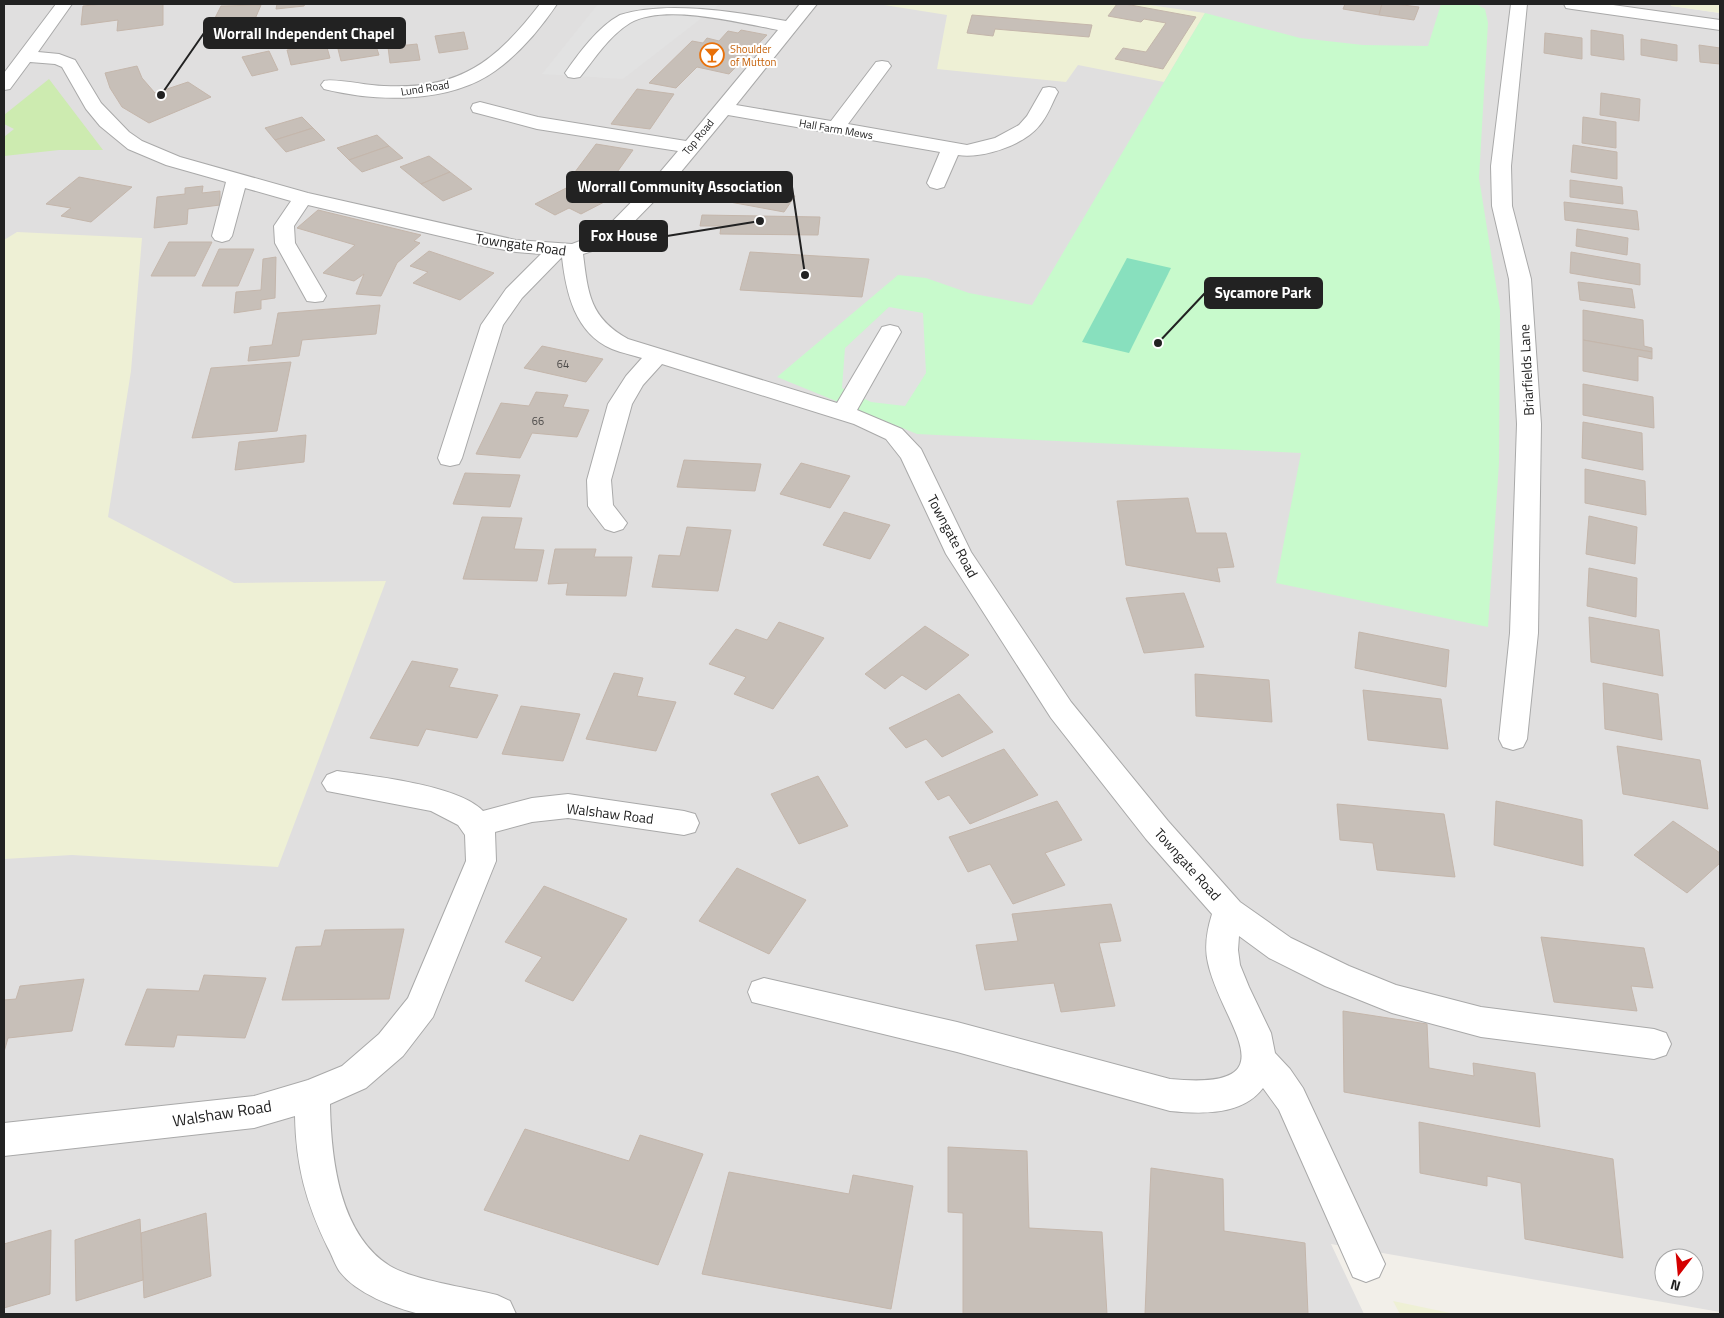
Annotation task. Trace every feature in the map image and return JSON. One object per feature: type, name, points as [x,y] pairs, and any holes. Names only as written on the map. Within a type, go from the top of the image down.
[{"type":"street","points":[[4,85],[64,4]]},
{"type":"street","name":"Lund Road","points":[[330,85],[365,92],[396,93],[459,83],[480,73],[496,62],[549,4]]},
{"type":"street","name":"Top Road","points":[[566,250],[591,245],[608,237],[630,218],[809,4]]},
{"type":"street","name":"Briarfields Lane","points":[[1512,739],[1524,633],[1529,424],[1520,279],[1502,206],[1500,166],[1519,4]]},
{"type":"street","points":[[1572,4],[1720,25]]},
{"type":"street","points":[[574,73],[611,30],[634,15],[662,10],[693,11],[790,27]]},
{"type":"street","name":"Towngate Road","points":[[25,56],[59,59],[69,64],[93,105],[107,122],[135,145],[173,160],[303,198],[474,238],[516,246],[566,250],[585,310],[600,330],[620,344],[843,413],[886,429],[894,434],[912,455],[959,554],[1061,710],[1157,830],[1229,911],[1221,938],[1226,973],[1255,1035],[1260,1061]]},
{"type":"street","points":[[836,129],[882,66]]},
{"type":"street","name":"Hall Farm Mews","points":[[722,108],[967,152],[988,148],[1022,133],[1033,122],[1049,92]]},
{"type":"street","points":[[480,108],[537,123],[690,147]]},
{"type":"street","points":[[937,183],[951,149]]},
{"type":"street","points":[[222,236],[237,179]]},
{"type":"street","points":[[303,198],[284,226],[284,243],[315,296]]},
{"type":"street","points":[[450,458],[492,326],[502,307],[518,287],[566,250]]},
{"type":"street","points":[[843,413],[890,332]]},
{"type":"street","points":[[614,522],[601,506],[599,480],[620,404],[634,381],[657,356]]},
{"type":"street","points":[[337,783],[435,800],[460,811],[477,825]]},
{"type":"street","name":"Walshaw Road","points":[[4,1140],[254,1112],[312,1095],[354,1077],[391,1045],[421,1006],[481,861],[482,840],[477,825],[532,810],[568,806],[684,823]]},
{"type":"street","points":[[1229,911],[1280,948],[1392,999],[1481,1022],[1654,1044]]},
{"type":"street","points":[[764,992],[957,1037],[1170,1095],[1206,1098],[1233,1092],[1253,1078],[1260,1061],[1278,1080],[1291,1099],[1366,1264]]},
{"type":"street","points":[[312,1095],[312,1132],[317,1171],[331,1215],[353,1259],[377,1279],[406,1292],[497,1314]]},
{"type":"shaded area","points":[[4,4],[1671,4],[1671,6],[1720,13],[1720,1312],[1331,1244],[1364,1314],[4,1314]]},
{"type":"shaded area","points":[[598,4],[720,4],[623,79],[542,74]]},
{"type":"shaded area","points":[[889,307],[923,313],[926,373],[905,406],[871,402],[842,388],[845,348]]},
{"type":"green space","points":[[878,4],[1143,4],[1205,13],[1164,82],[1078,65],[1066,82],[937,69],[947,15]]},
{"type":"green space","points":[[1441,4],[1476,4],[1485,9],[1488,23],[1479,178],[1500,310],[1499,463],[1488,627],[1276,583],[1301,453],[917,434],[777,377],[898,275],[926,278],[969,293],[1032,305],[1205,13],[1300,38],[1363,45],[1428,46]]},
{"type":"green space","points":[[1671,4],[1720,4],[1720,13],[1671,6]]},
{"type":"green space","points":[[49,79],[103,150],[59,150],[4,156],[4,137],[14,129],[4,124],[4,115]]},
{"type":"green space","points":[[17,232],[142,238],[131,371],[108,517],[234,583],[386,581],[278,867],[72,855],[4,859],[4,240]]},
{"type":"green space","points":[[1127,258],[1171,268],[1129,353],[1082,342]]},
{"type":"green space","points":[[1393,1301],[1455,1314],[1400,1314]]},
{"type":"building","points":[[163,4],[163,25],[117,31],[118,20],[81,25],[83,6]]},
{"type":"building","points":[[277,4],[305,4],[304,6],[276,9]]},
{"type":"building","points":[[1117,4],[1196,17],[1163,69],[1115,59],[1123,48],[1146,52],[1166,23],[1144,19],[1141,22],[1108,16]]},
{"type":"building","points":[[1345,4],[1382,4],[1379,15],[1343,9]]},
{"type":"building","points":[[1382,4],[1419,7],[1414,20],[1379,15]]},
{"type":"building","points":[[261,5],[255,19],[214,20],[221,6]]},
{"type":"building","points":[[972,15],[1092,25],[1089,37],[995,29],[993,36],[967,33]]},
{"type":"building","name":"Shoulder of Mutton","points":[[741,30],[767,35],[729,74],[697,67],[676,88],[649,83],[692,41],[703,43],[707,38],[719,41],[728,31],[738,33]]},
{"type":"building","points":[[1591,30],[1623,35],[1624,60],[1591,55]]},
{"type":"building","points":[[464,32],[468,49],[439,53],[435,36]]},
{"type":"building","points":[[1545,33],[1582,38],[1582,59],[1544,53]]},
{"type":"building","points":[[1641,39],[1677,45],[1677,61],[1641,55]]},
{"type":"building","points":[[374,40],[379,55],[341,61],[337,45]]},
{"type":"building","points":[[326,44],[330,58],[291,65],[287,50]]},
{"type":"building","points":[[417,44],[420,60],[390,63],[388,47]]},
{"type":"building","points":[[1699,45],[1720,48],[1720,64],[1700,62]]},
{"type":"building","points":[[269,51],[278,70],[252,76],[242,57]]},
{"type":"building","points":[[137,66],[142,78],[155,93],[188,82],[211,97],[149,123],[122,107],[110,88],[105,73]]},
{"type":"building","points":[[637,89],[674,94],[650,129],[611,124]]},
{"type":"building","points":[[1601,93],[1640,99],[1639,121],[1600,115]]},
{"type":"building","points":[[302,117],[313,128],[275,140],[265,128]]},
{"type":"building","points":[[1583,117],[1616,122],[1616,148],[1582,143]]},
{"type":"building","points":[[313,128],[325,140],[286,152],[275,140]]},
{"type":"building","points":[[377,135],[389,146],[349,160],[337,148]]},
{"type":"building","points":[[596,144],[633,150],[610,182],[572,176]]},
{"type":"building","points":[[1573,145],[1617,152],[1617,179],[1571,172]]},
{"type":"building","points":[[389,146],[403,158],[362,172],[349,160]]},
{"type":"building","points":[[429,156],[450,172],[421,184],[400,167]]},
{"type":"building","points":[[450,172],[472,189],[443,201],[421,184]]},
{"type":"building","points":[[79,177],[132,187],[91,222],[61,216],[71,208],[46,204]]},
{"type":"building","points":[[693,178],[795,196],[784,212],[681,193]]},
{"type":"building","points":[[1570,180],[1622,187],[1623,204],[1570,197]]},
{"type":"building","points":[[576,183],[608,200],[581,214],[569,208],[555,215],[535,204]]},
{"type":"building","points":[[203,186],[202,193],[220,191],[220,205],[188,209],[187,224],[154,228],[157,197],[185,194],[185,188]]},
{"type":"building","points":[[1564,202],[1637,211],[1639,230],[1565,220]]},
{"type":"building","points":[[318,210],[421,235],[414,241],[420,243],[397,263],[381,296],[356,294],[364,274],[354,281],[323,273],[355,245],[297,228]]},
{"type":"building","points":[[702,215],[820,217],[818,235],[720,234],[721,226],[700,226]]},
{"type":"building","points":[[1577,229],[1628,238],[1627,255],[1576,246]]},
{"type":"building","points":[[169,242],[212,242],[195,276],[151,276]]},
{"type":"building","points":[[219,249],[254,249],[238,286],[202,286]]},
{"type":"building","points":[[429,251],[494,273],[460,300],[413,283],[428,272],[410,266]]},
{"type":"building","points":[[750,252],[869,259],[862,297],[740,290]]},
{"type":"building","points":[[1571,252],[1640,264],[1640,285],[1570,273]]},
{"type":"building","points":[[276,257],[275,298],[261,300],[261,309],[234,313],[236,292],[261,290],[263,259]]},
{"type":"building","points":[[1578,282],[1632,289],[1635,308],[1580,300]]},
{"type":"building","points":[[380,305],[376,334],[302,340],[299,356],[248,361],[250,347],[272,345],[278,313]]},
{"type":"building","points":[[1583,310],[1643,320],[1644,346],[1652,348],[1652,352],[1583,340]]},
{"type":"building","points":[[1583,340],[1652,352],[1652,359],[1638,356],[1638,381],[1583,371]]},
{"type":"building","points":[[542,346],[603,359],[586,382],[524,368]]},
{"type":"building","points":[[291,362],[277,431],[192,438],[211,368]]},
{"type":"building","points":[[1583,384],[1653,397],[1654,428],[1583,415]]},
{"type":"building","points":[[536,392],[568,395],[563,407],[589,410],[577,437],[532,433],[520,458],[476,454],[501,403],[529,406]]},
{"type":"building","points":[[1583,422],[1642,433],[1643,470],[1582,458]]},
{"type":"building","points":[[306,435],[304,462],[235,470],[239,442]]},
{"type":"building","points":[[684,460],[761,464],[755,491],[677,487]]},
{"type":"building","points":[[801,463],[850,476],[830,508],[780,494]]},
{"type":"building","points":[[1585,469],[1645,481],[1646,515],[1585,503]]},
{"type":"building","points":[[465,473],[520,475],[510,507],[453,504]]},
{"type":"building","points":[[1188,498],[1196,533],[1226,533],[1234,567],[1217,568],[1220,582],[1126,565],[1117,501]]},
{"type":"building","points":[[844,512],[890,525],[870,559],[823,545]]},
{"type":"building","points":[[1589,516],[1637,527],[1635,564],[1586,554]]},
{"type":"building","points":[[482,517],[522,518],[514,549],[544,550],[537,581],[463,579]]},
{"type":"building","points":[[687,527],[731,530],[718,591],[652,587],[659,555],[680,556]]},
{"type":"building","points":[[555,549],[596,549],[594,557],[632,557],[626,596],[566,595],[568,583],[548,584]]},
{"type":"building","points":[[1589,568],[1637,578],[1636,617],[1587,606]]},
{"type":"building","points":[[1184,593],[1204,647],[1144,653],[1126,598]]},
{"type":"building","points":[[1589,617],[1659,630],[1663,676],[1591,662]]},
{"type":"building","points":[[779,622],[824,638],[773,709],[734,694],[746,677],[709,664],[736,629],[767,640]]},
{"type":"building","points":[[925,626],[969,655],[926,690],[902,675],[885,689],[865,674]]},
{"type":"building","points":[[1359,632],[1449,650],[1446,687],[1355,668]]},
{"type":"building","points":[[412,661],[458,669],[449,687],[498,695],[477,738],[426,729],[418,746],[370,738]]},
{"type":"building","points":[[614,673],[643,678],[637,696],[676,702],[656,751],[586,739]]},
{"type":"building","points":[[1195,674],[1269,680],[1272,722],[1196,716]]},
{"type":"building","points":[[1603,683],[1658,694],[1662,740],[1605,729]]},
{"type":"building","points":[[1363,690],[1441,699],[1448,749],[1368,740]]},
{"type":"building","points":[[959,694],[993,732],[942,757],[926,739],[906,748],[889,728]]},
{"type":"building","points":[[521,706],[580,714],[563,761],[502,754]]},
{"type":"building","points":[[1617,746],[1700,760],[1708,809],[1623,794]]},
{"type":"building","points":[[1004,749],[1038,795],[970,824],[949,795],[938,800],[925,782]]},
{"type":"building","points":[[818,776],[848,826],[799,844],[771,794]]},
{"type":"building","points":[[1057,801],[1082,840],[1045,853],[1065,885],[1013,904],[990,864],[968,872],[949,837]]},
{"type":"building","points":[[1496,801],[1582,820],[1583,866],[1494,845]]},
{"type":"building","points":[[1337,804],[1444,814],[1455,877],[1377,870],[1373,843],[1340,840]]},
{"type":"building","points":[[1673,821],[1720,853],[1720,863],[1687,893],[1634,855]]},
{"type":"building","points":[[737,868],[806,900],[769,954],[699,921]]},
{"type":"building","points":[[544,886],[627,919],[573,1001],[525,981],[542,957],[505,942]]},
{"type":"building","points":[[1111,904],[1121,941],[1099,943],[1115,1006],[1061,1012],[1054,983],[985,990],[976,945],[1018,941],[1012,914]]},
{"type":"building","points":[[404,929],[389,999],[282,1000],[296,947],[321,946],[325,930]]},
{"type":"building","points":[[1541,937],[1644,948],[1653,988],[1631,986],[1637,1011],[1554,1002]]},
{"type":"building","points":[[204,975],[266,978],[245,1038],[177,1035],[174,1047],[125,1045],[147,989],[199,991]]},
{"type":"building","points":[[84,979],[72,1031],[8,1038],[4,1052],[4,1000],[16,999],[20,986]]},
{"type":"building","points":[[1343,1011],[1427,1024],[1429,1068],[1474,1076],[1473,1063],[1535,1073],[1540,1127],[1344,1092]]},
{"type":"building","points":[[1419,1122],[1613,1159],[1623,1258],[1525,1239],[1521,1183],[1487,1176],[1487,1186],[1420,1173]]},
{"type":"building","points":[[525,1129],[629,1161],[640,1135],[703,1154],[658,1265],[484,1210]]},
{"type":"building","points":[[948,1147],[1027,1151],[1029,1228],[1102,1232],[1107,1314],[963,1314],[963,1213],[948,1212]]},
{"type":"building","points":[[1151,1168],[1223,1179],[1224,1231],[1305,1243],[1308,1314],[1145,1314]]},
{"type":"building","points":[[729,1172],[849,1194],[853,1175],[913,1186],[891,1309],[702,1274]]},
{"type":"building","points":[[206,1213],[211,1276],[144,1298],[141,1233]]},
{"type":"building","points":[[140,1219],[143,1280],[76,1301],[75,1240]]},
{"type":"building","points":[[51,1230],[50,1294],[4,1308],[4,1244]]},
{"type":"place","name":"Shoulder of Mutton","points":[[712,55]]},
{"type":"place","name":"Worrall Independent Chapel","points":[[161,95]]},
{"type":"place","name":"Fox House","points":[[760,221]]},
{"type":"place","name":"Worrall Community Association","points":[[805,275]]},
{"type":"place","name":"Sycamore Park","points":[[1158,343]]}]
